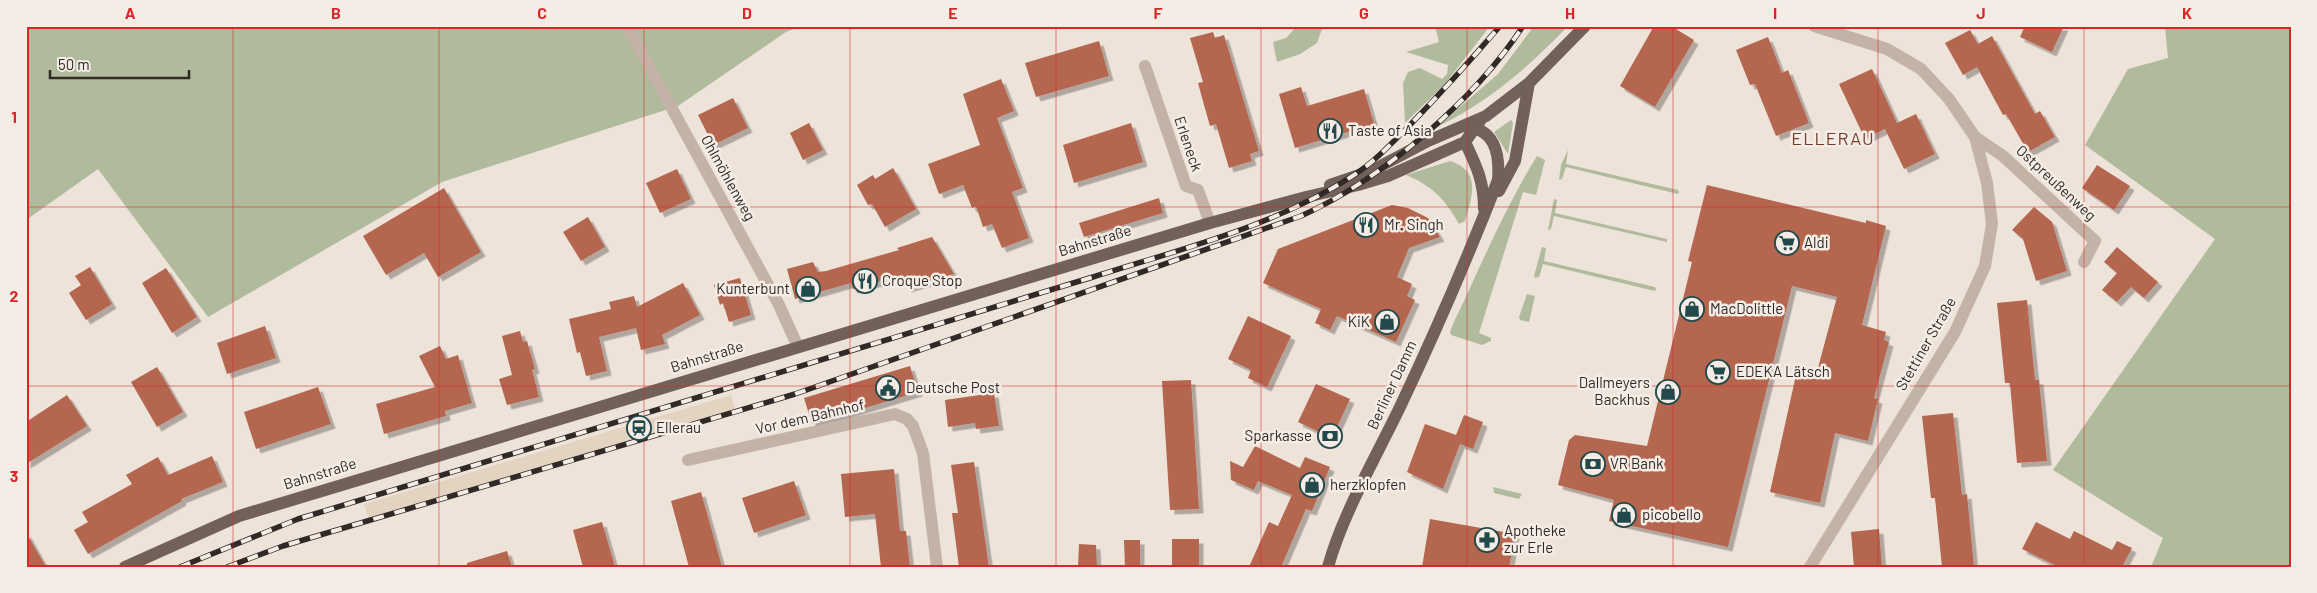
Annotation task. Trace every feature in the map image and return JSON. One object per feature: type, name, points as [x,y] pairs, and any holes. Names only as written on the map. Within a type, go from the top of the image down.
[{"type":"main road","points":[[1474,124],[1529,83],[1585,26]]},
{"type":"main road","points":[[1484,217],[1515,161],[1529,83]]},
{"type":"main road","name":"Bahnstraße","points":[[124,567],[239,516],[1210,223],[1306,197],[1358,186],[1388,176],[1465,142],[1474,124]]},
{"type":"main road","name":"Bahnstraße","points":[[1306,197],[1324,187],[1371,171],[1428,140],[1474,124]]},
{"type":"main road","name":"Berliner Damm","points":[[1328,567],[1332,552],[1353,504],[1430,342],[1498,180],[1498,153],[1486,133],[1474,124]]},
{"type":"main road","name":"Berliner Damm","points":[[1465,142],[1481,176],[1484,191],[1484,217]]},
{"type":"street","name":"Ohlmöhlenweg","points":[[627,26],[774,296],[798,347]]},
{"type":"street","name":"Stettiner Straße","points":[[1810,567],[1955,332],[1984,266],[1992,224],[1987,183],[1975,137],[1949,99],[1921,69],[1887,49],[1814,26]]},
{"type":"street","name":"Erleneck","points":[[1145,66],[1186,186],[1198,190],[1210,223]]},
{"type":"street","name":"Ostpreußenweg","points":[[1975,137],[2003,156],[2095,241],[2084,262]]},
{"type":"street","name":"Vor dem Bahnhof","points":[[688,460],[895,414],[907,419],[913,426],[923,453],[937,567]]},
{"type":"green space","points":[[26,26],[801,26],[786,32],[678,106],[442,182],[208,317],[98,169],[26,220]]},
{"type":"green space","points":[[1297,26],[1323,26],[1317,43],[1300,54],[1277,62],[1273,42],[1286,38]]},
{"type":"green space","points":[[1435,26],[1490,26],[1445,84],[1405,123],[1403,83],[1408,72],[1420,68],[1442,79],[1447,74],[1448,65],[1406,52],[1439,42]]},
{"type":"green space","points":[[1534,26],[1568,26],[1538,56],[1491,95],[1437,127],[1498,74]]},
{"type":"green space","points":[[2165,26],[2291,26],[2291,567],[2151,567],[2163,538],[2053,470],[2215,239],[2085,145],[2128,69],[2168,58]]},
{"type":"green space","points":[[1511,120],[1513,123],[1508,154],[1494,132]]},
{"type":"green space","points":[[1568,150],[1566,164],[1678,190],[1679,192],[1678,194],[1566,167],[1562,179],[1559,180],[1561,165]]},
{"type":"green space","points":[[1537,156],[1545,160],[1536,195],[1523,192],[1479,333],[1491,338],[1491,341],[1482,345],[1451,335],[1450,332],[1453,324],[1493,239]]},
{"type":"green space","points":[[1450,161],[1460,165],[1471,178],[1472,194],[1470,203],[1465,221],[1459,224],[1437,194],[1406,175]]},
{"type":"green space","points":[[1554,199],[1557,200],[1555,213],[1667,239],[1667,242],[1554,216],[1551,229],[1548,230]]},
{"type":"green space","points":[[1542,247],[1546,248],[1544,261],[1655,287],[1656,289],[1655,291],[1543,264],[1539,277],[1535,278]]},
{"type":"green space","points":[[1527,294],[1535,296],[1529,322],[1520,320],[1519,317]]},
{"type":"green space","points":[[1493,487],[1522,494],[1519,499],[1494,493]]},
{"type":"shaded area","points":[[731,395],[735,409],[368,518],[364,504]]},
{"type":"building","points":[[1654,26],[1671,26],[1694,40],[1655,107],[1620,86]]},
{"type":"building","points":[[2025,26],[2064,26],[2052,52],[2020,37]]},
{"type":"building","points":[[1970,30],[1978,44],[1992,36],[2035,114],[2040,111],[2055,137],[2028,152],[2006,114],[2003,115],[1977,67],[1963,75],[1945,43]]},
{"type":"building","points":[[1213,32],[1215,38],[1224,35],[1259,151],[1250,154],[1252,161],[1229,168],[1216,124],[1210,126],[1198,83],[1203,82],[1190,38]]},
{"type":"building","points":[[1768,37],[1782,73],[1788,70],[1809,123],[1776,136],[1755,84],[1750,85],[1736,50]]},
{"type":"building","points":[[1099,41],[1109,76],[1036,97],[1025,63]]},
{"type":"building","points":[[1872,69],[1897,123],[1916,114],[1935,154],[1904,169],[1885,129],[1865,139],[1839,84]]},
{"type":"building","points":[[1001,79],[1014,111],[997,118],[1023,188],[1012,192],[1029,238],[1002,248],[992,224],[983,227],[976,206],[972,208],[963,185],[939,194],[928,164],[980,145],[963,94]]},
{"type":"building","points":[[1301,87],[1307,106],[1364,89],[1374,124],[1295,148],[1279,94]]},
{"type":"building","points":[[733,98],[748,128],[713,145],[698,115]]},
{"type":"building","points":[[809,123],[823,150],[803,160],[790,133]]},
{"type":"building","points":[[1131,123],[1143,162],[1074,183],[1063,145]]},
{"type":"building","points":[[2097,165],[2130,186],[2114,210],[2082,188]]},
{"type":"building","points":[[893,168],[916,209],[885,227],[872,204],[868,205],[857,185],[873,175],[875,179]]},
{"type":"building","points":[[677,169],[691,199],[660,213],[646,183]]},
{"type":"building","points":[[1707,185],[1866,223],[1866,220],[1886,226],[1862,325],[1886,332],[1884,340],[1889,342],[1874,398],[1878,399],[1868,441],[1835,433],[1820,503],[1770,492],[1796,375],[1815,379],[1837,297],[1792,286],[1728,547],[1609,521],[1614,500],[1558,485],[1569,440],[1575,435],[1647,446],[1692,262],[1688,261]]},
{"type":"building","points":[[444,188],[481,252],[438,277],[424,253],[386,275],[363,236]]},
{"type":"building","points":[[1159,198],[1163,213],[1084,237],[1079,223]]},
{"type":"building","points":[[1392,205],[1408,208],[1428,218],[1440,237],[1409,248],[1397,277],[1412,284],[1407,296],[1415,300],[1396,342],[1337,316],[1330,330],[1315,323],[1321,309],[1263,283],[1278,249]]},
{"type":"building","points":[[2034,207],[2052,222],[2067,271],[2036,281],[2023,239],[2012,230]]},
{"type":"building","points":[[588,217],[605,247],[581,261],[563,232]]},
{"type":"building","points":[[932,237],[954,274],[907,288],[903,275],[853,289],[851,283],[795,299],[787,269],[813,262],[818,272],[826,271],[899,250],[897,248]]},
{"type":"building","points":[[2117,247],[2158,282],[2144,298],[2131,287],[2117,302],[2102,290],[2117,273],[2104,262]]},
{"type":"building","points":[[90,267],[112,304],[86,320],[69,293],[81,285],[75,276]]},
{"type":"building","points":[[166,268],[197,317],[172,333],[142,283]]},
{"type":"building","points":[[740,278],[751,315],[729,322],[723,303],[720,305],[714,285]]},
{"type":"building","points":[[683,283],[700,315],[662,335],[665,344],[641,350],[636,328],[599,337],[607,371],[586,376],[580,352],[577,353],[569,319],[611,309],[609,302],[634,296],[637,307]]},
{"type":"building","points":[[2027,300],[2035,380],[2039,380],[2047,461],[2017,463],[2010,383],[2005,383],[1997,303]]},
{"type":"building","points":[[1248,316],[1291,336],[1267,387],[1248,378],[1251,370],[1228,359]]},
{"type":"building","points":[[265,326],[276,358],[227,374],[217,343]]},
{"type":"building","points":[[520,331],[523,342],[527,341],[535,369],[532,370],[539,397],[507,405],[499,379],[512,375],[502,336]]},
{"type":"building","points":[[440,346],[446,359],[458,355],[472,403],[445,411],[446,416],[384,434],[376,404],[435,387],[419,356]]},
{"type":"building","points":[[910,366],[918,392],[812,424],[804,398]]},
{"type":"building","points":[[157,367],[183,412],[157,427],[131,382]]},
{"type":"building","points":[[1191,380],[1199,509],[1170,510],[1162,381]]},
{"type":"building","points":[[1316,384],[1350,399],[1332,438],[1298,422]]},
{"type":"building","points":[[318,387],[331,424],[256,449],[244,412]]},
{"type":"building","points":[[994,393],[999,426],[976,429],[975,423],[948,427],[945,400]]},
{"type":"building","points":[[67,395],[87,426],[26,464],[26,422]]},
{"type":"building","points":[[1953,413],[1962,495],[1967,494],[1974,567],[1942,567],[1935,498],[1931,498],[1922,416]]},
{"type":"building","points":[[1464,415],[1483,422],[1473,449],[1460,444],[1443,489],[1407,472],[1425,424],[1456,435]]},
{"type":"building","points":[[1255,446],[1300,468],[1305,457],[1330,467],[1312,511],[1306,509],[1281,567],[1249,567],[1269,522],[1278,526],[1292,495],[1258,481],[1254,490],[1231,480],[1230,461],[1243,467]]},
{"type":"building","points":[[212,456],[223,482],[181,499],[182,501],[88,554],[74,530],[88,522],[82,512],[132,484],[126,475],[158,457],[168,475]]},
{"type":"building","points":[[974,462],[989,567],[959,567],[952,513],[958,513],[951,465]]},
{"type":"building","points":[[894,469],[900,531],[906,531],[910,567],[881,567],[875,514],[845,517],[841,474]]},
{"type":"building","points":[[794,481],[806,515],[754,533],[742,498]]},
{"type":"building","points":[[701,492],[722,567],[689,567],[671,501]]},
{"type":"building","points":[[1430,519],[1515,534],[1509,567],[1422,567]]},
{"type":"building","points":[[602,522],[615,567],[583,567],[573,530]]},
{"type":"building","points":[[2036,522],[2070,539],[2074,531],[2112,550],[2117,541],[2132,548],[2122,567],[2059,567],[2022,549]]},
{"type":"building","points":[[1879,529],[1882,567],[1854,567],[1851,532]]},
{"type":"building","points":[[26,532],[46,567],[26,567]]},
{"type":"building","points":[[1172,539],[1199,539],[1199,567],[1172,567]]},
{"type":"building","points":[[1124,540],[1140,540],[1140,567],[1125,567]]},
{"type":"building","points":[[1079,544],[1096,545],[1097,567],[1078,567]]},
{"type":"building","points":[[507,551],[512,567],[467,567],[467,563]]},
{"type":"railway","points":[[180,567],[298,519],[1160,256],[1227,235],[1293,209],[1354,175],[1389,146],[1420,115],[1500,26]]},
{"type":"railway","points":[[227,567],[283,546],[795,394],[1301,216],[1332,201],[1363,182],[1424,135],[1479,82],[1503,54],[1523,26]]},
{"type":"place","name":"Taste of Asia","points":[[1330,131]]},
{"type":"place","name":"Mr. Singh","points":[[1366,225]]},
{"type":"place","name":"Aldi","points":[[1787,243]]},
{"type":"place","name":"Croque Stop","points":[[865,281]]},
{"type":"place","name":"Kunterbunt","points":[[808,289]]},
{"type":"place","name":"MacDolittle","points":[[1692,309]]},
{"type":"place","name":"KiK","points":[[1387,322]]},
{"type":"place","name":"EDEKA Lätsch","points":[[1718,372]]},
{"type":"place","name":"Deutsche Post","points":[[888,388]]},
{"type":"place","name":"Dallmeyers Backhus","points":[[1668,392]]},
{"type":"place","name":"Ellerau","points":[[639,428]]},
{"type":"place","name":"Sparkasse","points":[[1330,436]]},
{"type":"place","name":"VR Bank","points":[[1593,464]]},
{"type":"place","name":"herzklopfen","points":[[1312,485]]},
{"type":"place","name":"picobello","points":[[1624,515]]},
{"type":"place","name":"Apotheke zur Erle","points":[[1487,540]]},
{"type":"district","name":"ELLERAU","points":[[1833,139]]}]
